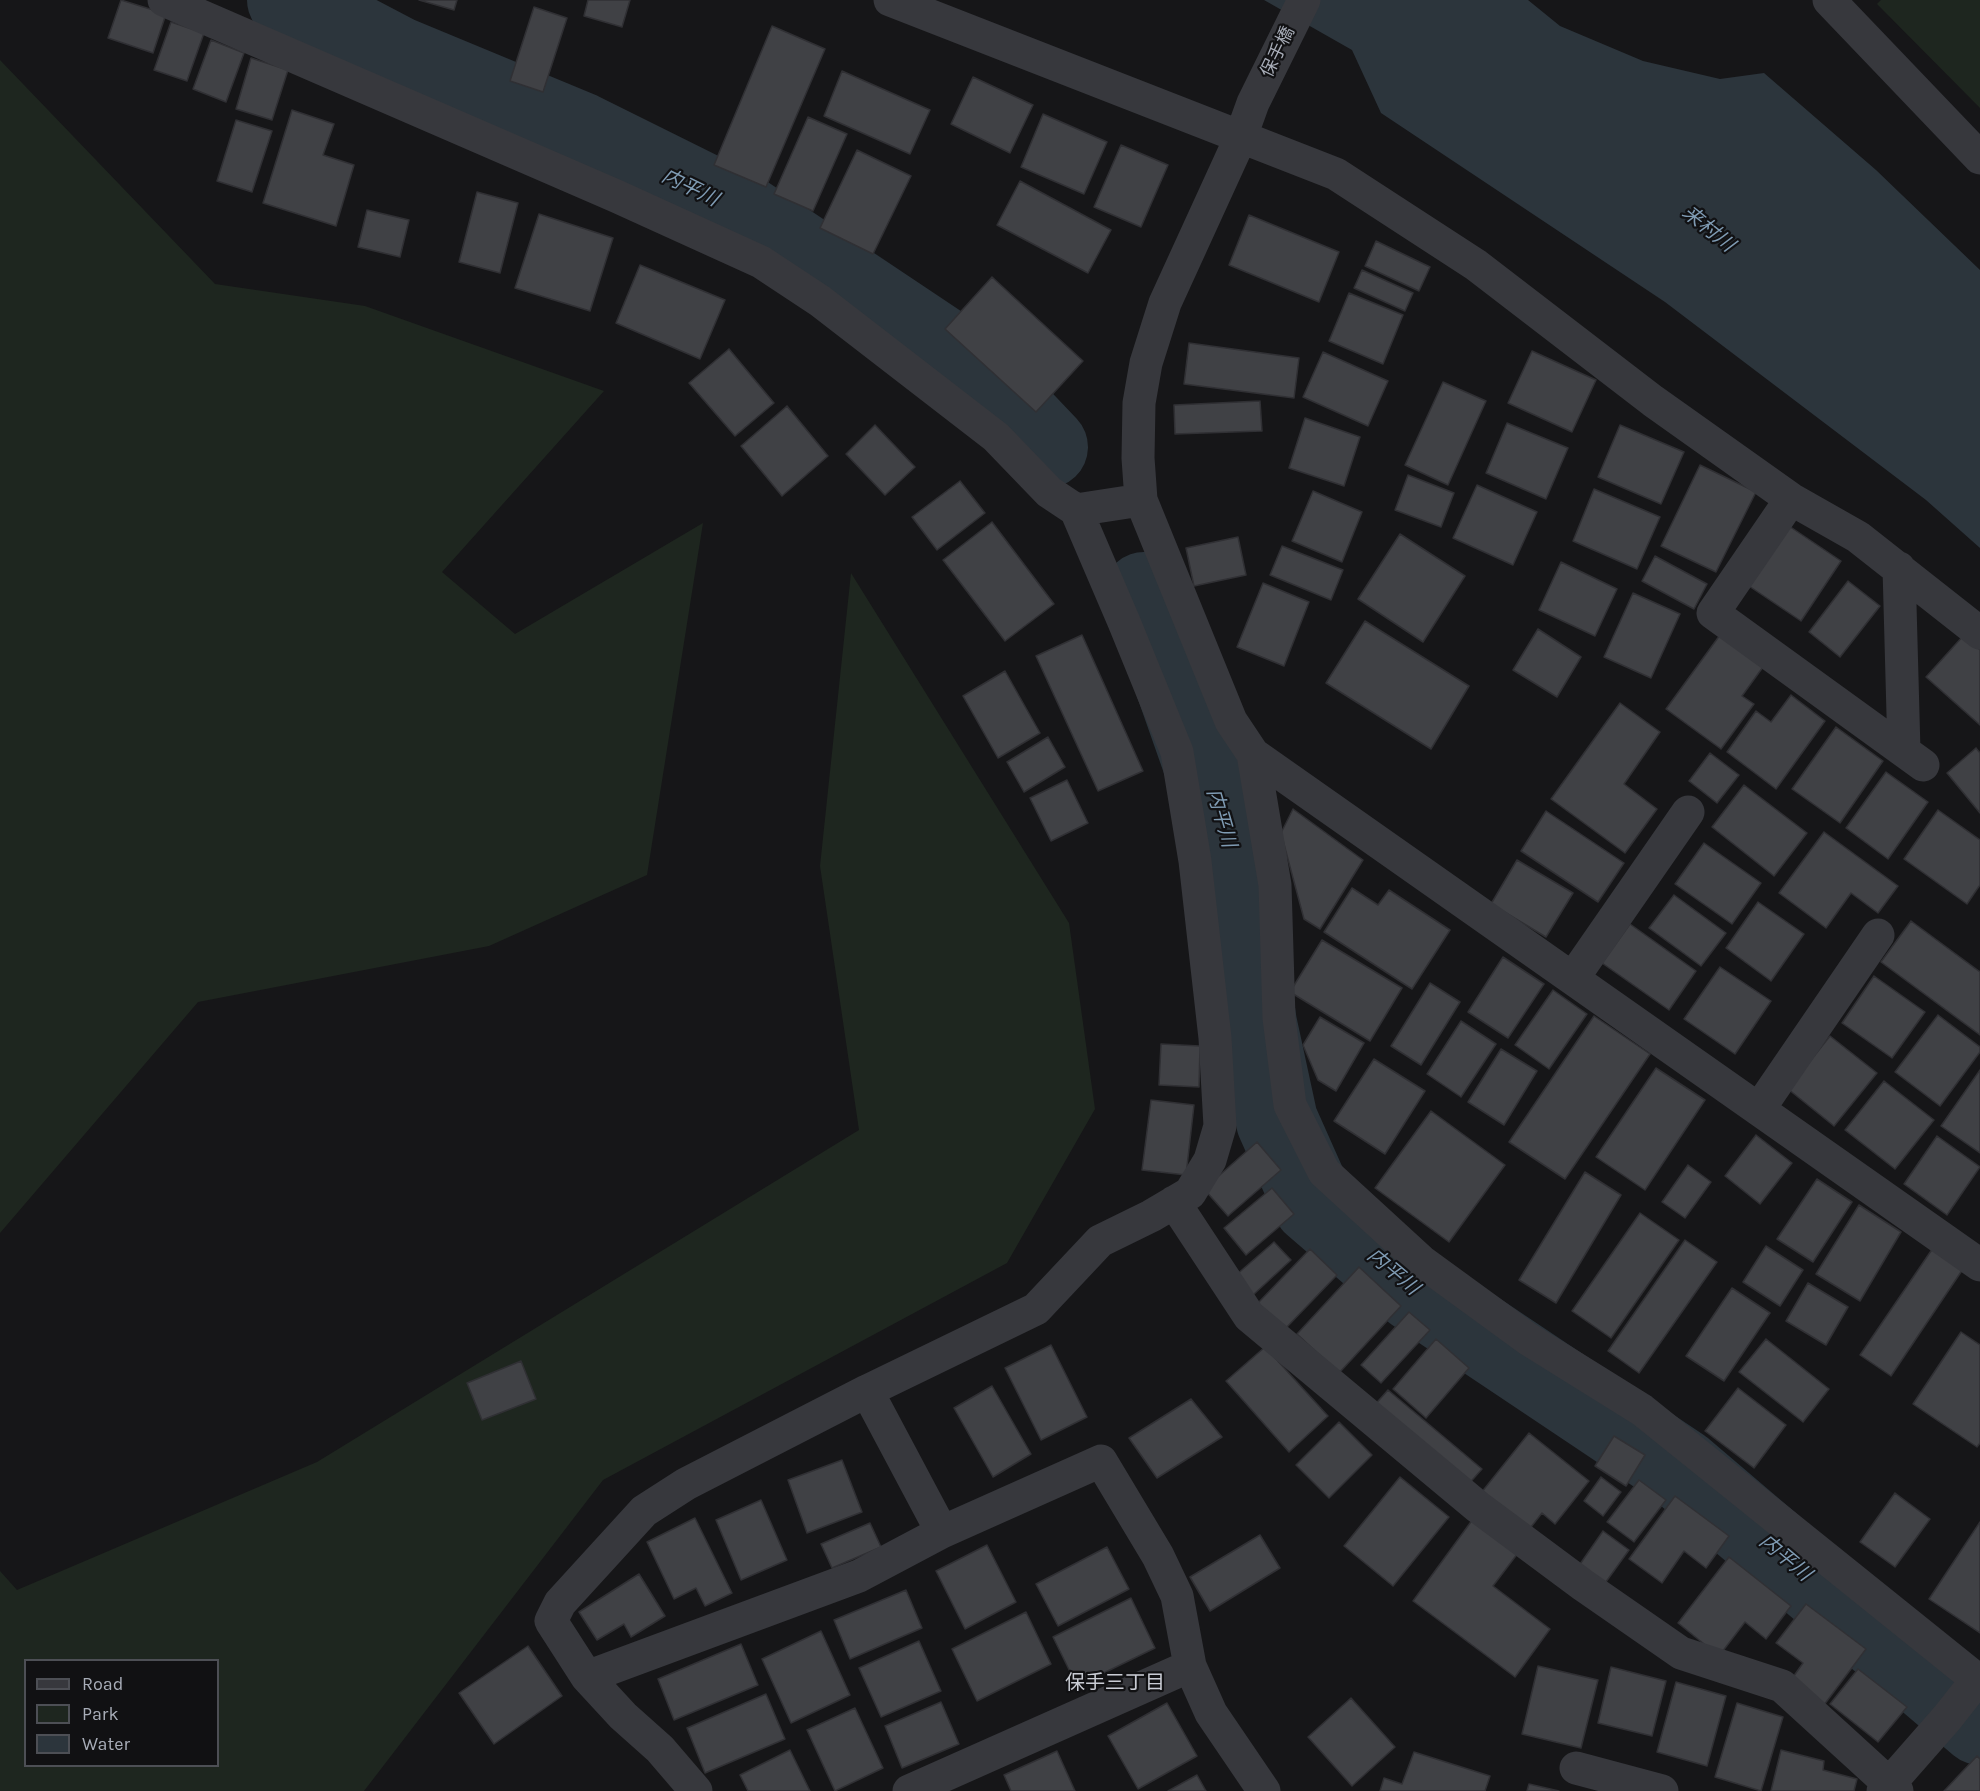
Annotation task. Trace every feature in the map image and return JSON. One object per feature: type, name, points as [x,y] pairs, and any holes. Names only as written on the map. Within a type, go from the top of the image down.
[{"type":"street","points":[[164,0],[616,196],[760,262],[820,301],[996,437],[1049,492],[1076,510],[1177,752],[1195,861],[1215,1038],[1220,1126],[1210,1160],[1190,1193],[1151,1216],[1100,1241],[1036,1309],[867,1391],[686,1484],[644,1511],[560,1603],[551,1621],[587,1677],[623,1716],[660,1749],[696,1791]]},
{"type":"street","points":[[890,0],[1240,139],[1336,174],[1476,265],[1653,400],[1791,499],[1858,537],[1980,633]]},
{"type":"street","name":"保手橋","points":[[1254,753],[1231,721],[1142,500],[1138,458],[1139,403],[1146,363],[1165,303],[1240,139],[1253,104],[1304,0]]},
{"type":"street","points":[[1829,0],[1980,158]]},
{"type":"street","points":[[1791,499],[1713,613],[1914,758],[1899,568]]},
{"type":"street","points":[[1076,510],[1142,500]]},
{"type":"street","points":[[1174,1202],[1249,1316],[1478,1507],[1583,1585],[1681,1653],[1782,1686],[1889,1788],[1967,1694],[1642,1410],[1528,1339],[1430,1268],[1324,1172],[1290,1105],[1279,1018],[1275,885],[1254,753]]},
{"type":"street","points":[[1254,753],[1980,1265]]},
{"type":"street","points":[[1573,978],[1688,812]]},
{"type":"street","points":[[1759,1109],[1878,935]]},
{"type":"street","points":[[867,1391],[942,1532]]},
{"type":"street","points":[[587,1677],[859,1576],[942,1532],[1101,1461],[1158,1556],[1177,1596],[1190,1665],[1211,1713],[1264,1791]]},
{"type":"street","points":[[909,1791],[1190,1665]]},
{"type":"street","points":[[1576,1768],[1662,1791]]},
{"type":"green space","points":[[1881,0],[1980,0],[1980,108],[1877,4]]},
{"type":"green space","points":[[0,60],[215,284],[365,306],[604,391],[442,572],[515,634],[703,523],[647,875],[489,946],[198,1002],[0,1233]]},
{"type":"green space","points":[[851,573],[1069,923],[1095,1109],[1007,1263],[603,1480],[364,1791],[0,1791],[0,1571],[17,1590],[317,1462],[859,1130],[820,866]]},
{"type":"water","points":[[250,0],[321,0],[376,40],[519,114],[510,135],[400,75],[348,40]]},
{"type":"water","name":"来村川","points":[[1264,0],[1528,0],[1560,26],[1643,61],[1720,79],[1764,73],[1876,170],[1980,270],[1980,548],[1926,500],[1665,302],[1381,113],[1352,50]]},
{"type":"building","points":[[121,0],[166,14],[153,53],[108,38]]},
{"type":"building","points":[[419,0],[457,0],[454,10]]},
{"type":"building","points":[[588,0],[630,0],[622,27],[584,16]]},
{"type":"building","points":[[534,7],[567,18],[543,92],[510,81]]},
{"type":"building","points":[[171,22],[204,33],[187,81],[154,70]]},
{"type":"building","points":[[772,26],[825,49],[766,187],[714,165]]},
{"type":"building","points":[[211,40],[244,53],[226,102],[193,89]]},
{"type":"building","points":[[251,58],[288,70],[272,120],[236,109]]},
{"type":"building","points":[[842,71],[930,110],[910,154],[824,116]]},
{"type":"building","points":[[973,77],[1033,105],[1010,153],[951,124]]},
{"type":"building","points":[[292,110],[334,124],[323,155],[354,165],[336,226],[263,203]]},
{"type":"building","points":[[1043,114],[1107,142],[1084,194],[1021,167]]},
{"type":"building","points":[[808,117],[847,134],[813,211],[774,194]]},
{"type":"building","points":[[236,120],[272,131],[252,192],[217,181]]},
{"type":"building","points":[[1121,145],[1168,165],[1141,227],[1094,207]]},
{"type":"building","points":[[857,150],[911,176],[873,254],[820,228]]},
{"type":"building","points":[[1020,181],[1111,230],[1088,273],[997,225]]},
{"type":"building","points":[[477,192],[518,203],[500,273],[459,262]]},
{"type":"building","points":[[367,210],[409,220],[400,257],[358,247]]},
{"type":"building","points":[[539,214],[613,238],[590,311],[515,288]]},
{"type":"building","points":[[1249,215],[1339,252],[1319,302],[1229,265]]},
{"type":"building","points":[[1376,241],[1430,267],[1419,291],[1365,266]]},
{"type":"building","points":[[640,265],[725,300],[700,359],[616,323]]},
{"type":"building","points":[[1362,270],[1413,293],[1405,311],[1354,288]]},
{"type":"building","points":[[992,277],[1083,361],[1036,412],[945,329]]},
{"type":"building","points":[[1349,293],[1403,315],[1383,364],[1329,341]]},
{"type":"building","points":[[1189,343],[1299,358],[1294,398],[1184,384]]},
{"type":"building","points":[[729,349],[774,403],[735,436],[689,383]]},
{"type":"building","points":[[1532,351],[1596,380],[1572,432],[1508,403]]},
{"type":"building","points":[[1323,352],[1388,381],[1368,426],[1303,397]]},
{"type":"building","points":[[1443,382],[1486,401],[1448,485],[1405,465]]},
{"type":"building","points":[[1260,401],[1262,431],[1175,434],[1174,405]]},
{"type":"building","points":[[787,406],[828,456],[782,496],[741,446]]},
{"type":"building","points":[[1305,418],[1360,437],[1344,486],[1289,468]]},
{"type":"building","points":[[1507,423],[1568,448],[1546,499],[1486,473]]},
{"type":"building","points":[[875,425],[915,467],[885,495],[846,454]]},
{"type":"building","points":[[1620,425],[1684,452],[1661,504],[1598,477]]},
{"type":"building","points":[[1700,465],[1756,492],[1716,572],[1661,546]]},
{"type":"building","points":[[1408,475],[1454,493],[1441,527],[1395,510]]},
{"type":"building","points":[[960,481],[985,513],[937,550],[912,517]]},
{"type":"building","points":[[1477,485],[1537,512],[1513,565],[1453,538]]},
{"type":"building","points":[[1594,489],[1660,517],[1637,569],[1573,541]]},
{"type":"building","points":[[1313,491],[1362,512],[1342,562],[1292,541]]},
{"type":"building","points":[[992,522],[1054,604],[1005,641],[943,560]]},
{"type":"building","points":[[1786,524],[1841,561],[1801,621],[1746,584]]},
{"type":"building","points":[[1400,534],[1465,576],[1423,642],[1358,599]]},
{"type":"building","points":[[1238,537],[1246,575],[1194,586],[1186,548]]},
{"type":"building","points":[[1282,546],[1343,570],[1331,600],[1270,575]]},
{"type":"building","points":[[1655,556],[1707,584],[1694,609],[1642,581]]},
{"type":"building","points":[[1561,562],[1617,589],[1595,636],[1539,610]]},
{"type":"building","points":[[1848,581],[1880,606],[1840,657],[1809,632]]},
{"type":"building","points":[[1263,583],[1309,602],[1284,666],[1237,647]]},
{"type":"building","points":[[1633,593],[1680,614],[1651,678],[1604,657]]},
{"type":"building","points":[[1365,621],[1469,686],[1431,749],[1326,683]]},
{"type":"building","points":[[1538,629],[1581,657],[1557,697],[1513,670]]},
{"type":"building","points":[[1082,635],[1143,771],[1098,791],[1036,656]]},
{"type":"building","points":[[1720,635],[1763,667],[1742,696],[1754,704],[1721,749],[1666,709]]},
{"type":"building","points":[[1964,635],[1980,650],[1980,725],[1926,677]]},
{"type":"building","points":[[1005,671],[1040,733],[998,758],[963,696]]},
{"type":"building","points":[[1791,695],[1825,721],[1776,789],[1727,752],[1756,711],[1771,722]]},
{"type":"building","points":[[1620,703],[1660,732],[1624,784],[1657,809],[1625,853],[1551,799]]},
{"type":"building","points":[[1836,727],[1883,761],[1840,823],[1792,789]]},
{"type":"building","points":[[1048,737],[1065,767],[1024,792],[1007,762]]},
{"type":"building","points":[[1976,748],[1980,753],[1980,813],[1947,773]]},
{"type":"building","points":[[1710,753],[1739,775],[1717,803],[1689,781]]},
{"type":"building","points":[[1886,772],[1928,802],[1888,859],[1846,828]]},
{"type":"building","points":[[1067,780],[1088,823],[1051,841],[1030,798]]},
{"type":"building","points":[[1744,785],[1807,833],[1774,876],[1712,827]]},
{"type":"building","points":[[1293,809],[1363,860],[1320,929],[1304,919],[1281,833]]},
{"type":"building","points":[[1938,810],[1980,840],[1980,885],[1967,904],[1904,859]]},
{"type":"building","points":[[1546,811],[1624,863],[1598,902],[1521,851]]},
{"type":"building","points":[[1824,832],[1898,886],[1878,913],[1851,893],[1826,928],[1779,893]]},
{"type":"building","points":[[1704,843],[1761,883],[1732,924],[1675,884]]},
{"type":"building","points":[[1517,860],[1573,893],[1546,937],[1491,904]]},
{"type":"building","points":[[1352,888],[1378,905],[1389,890],[1450,930],[1412,989],[1324,932]]},
{"type":"building","points":[[1674,895],[1726,933],[1701,966],[1649,928]]},
{"type":"building","points":[[1758,902],[1804,934],[1771,981],[1726,948]]},
{"type":"building","points":[[1911,921],[1980,972],[1980,1035],[1881,962]]},
{"type":"building","points":[[1630,924],[1696,971],[1669,1010],[1602,963]]},
{"type":"building","points":[[1322,940],[1402,988],[1370,1041],[1290,992]]},
{"type":"building","points":[[1503,957],[1544,984],[1508,1038],[1468,1012]]},
{"type":"building","points":[[1720,967],[1771,1001],[1735,1054],[1684,1019]]},
{"type":"building","points":[[1874,976],[1925,1012],[1892,1058],[1842,1023]]},
{"type":"building","points":[[1430,983],[1460,1002],[1421,1065],[1391,1046]]},
{"type":"building","points":[[1553,990],[1587,1014],[1549,1069],[1515,1045]]},
{"type":"building","points":[[1938,1015],[1980,1047],[1980,1052],[1940,1106],[1895,1072]]},
{"type":"building","points":[[1594,1016],[1650,1054],[1565,1179],[1509,1142]]},
{"type":"building","points":[[1320,1017],[1364,1043],[1336,1091],[1318,1080],[1303,1045]]},
{"type":"building","points":[[1461,1021],[1496,1044],[1461,1097],[1427,1074]]},
{"type":"building","points":[[1830,1036],[1877,1073],[1834,1126],[1788,1089]]},
{"type":"building","points":[[1161,1044],[1200,1046],[1199,1087],[1159,1085]]},
{"type":"building","points":[[1501,1049],[1537,1071],[1504,1125],[1468,1102]]},
{"type":"building","points":[[1374,1059],[1425,1091],[1385,1154],[1334,1121]]},
{"type":"building","points":[[1656,1068],[1705,1100],[1645,1190],[1596,1157]]},
{"type":"building","points":[[1980,1070],[1980,1153],[1941,1126]]},
{"type":"building","points":[[1884,1081],[1934,1120],[1895,1169],[1845,1130]]},
{"type":"building","points":[[1151,1100],[1194,1105],[1186,1175],[1142,1170]]},
{"type":"building","points":[[1431,1111],[1505,1165],[1449,1242],[1375,1188]]},
{"type":"building","points":[[1756,1135],[1792,1163],[1760,1204],[1725,1176]]},
{"type":"building","points":[[1937,1136],[1980,1167],[1947,1215],[1904,1184]]},
{"type":"building","points":[[1257,1142],[1281,1170],[1228,1216],[1204,1189]]},
{"type":"building","points":[[1688,1165],[1711,1182],[1685,1218],[1662,1202]]},
{"type":"building","points":[[1585,1172],[1621,1195],[1556,1303],[1519,1280]]},
{"type":"building","points":[[1817,1179],[1852,1202],[1813,1262],[1777,1239]]},
{"type":"building","points":[[1272,1188],[1294,1214],[1246,1255],[1224,1228]]},
{"type":"building","points":[[1859,1205],[1901,1232],[1860,1301],[1816,1274]]},
{"type":"building","points":[[1640,1213],[1679,1240],[1611,1338],[1572,1311]]},
{"type":"building","points":[[1685,1240],[1717,1262],[1639,1373],[1608,1351]]},
{"type":"building","points":[[1274,1242],[1291,1260],[1253,1295],[1235,1276]]},
{"type":"building","points":[[1766,1246],[1803,1270],[1780,1306],[1743,1282]]},
{"type":"building","points":[[1933,1248],[1963,1269],[1891,1376],[1860,1355]]},
{"type":"building","points":[[1310,1249],[1337,1275],[1284,1330],[1257,1304]]},
{"type":"building","points":[[1359,1267],[1401,1306],[1339,1373],[1297,1334]]},
{"type":"building","points":[[1808,1283],[1848,1307],[1826,1345],[1786,1321]]},
{"type":"building","points":[[1732,1288],[1770,1313],[1724,1381],[1686,1356]]},
{"type":"building","points":[[1409,1312],[1430,1330],[1381,1383],[1361,1365]]},
{"type":"building","points":[[1961,1332],[1980,1345],[1980,1443],[1977,1447],[1913,1404]]},
{"type":"building","points":[[1436,1339],[1469,1368],[1426,1418],[1393,1389]]},
{"type":"building","points":[[1766,1339],[1829,1389],[1803,1422],[1739,1372]]},
{"type":"building","points":[[1051,1345],[1087,1417],[1041,1440],[1005,1368]]},
{"type":"building","points":[[1265,1347],[1328,1416],[1289,1452],[1226,1381]]},
{"type":"building","points":[[521,1361],[536,1399],[482,1420],[467,1383]]},
{"type":"building","points":[[992,1386],[1031,1454],[993,1477],[954,1408]]},
{"type":"building","points":[[1738,1388],[1786,1425],[1754,1468],[1705,1431]]},
{"type":"building","points":[[1388,1390],[1482,1469],[1466,1487],[1372,1408]]},
{"type":"building","points":[[1191,1399],[1222,1437],[1157,1478],[1129,1438]]},
{"type":"building","points":[[1339,1422],[1372,1455],[1329,1498],[1296,1465]]},
{"type":"building","points":[[1529,1433],[1589,1481],[1555,1524],[1542,1513],[1524,1536],[1477,1498]]},
{"type":"building","points":[[1614,1436],[1645,1455],[1626,1486],[1595,1466]]},
{"type":"building","points":[[842,1460],[862,1512],[807,1533],[788,1480]]},
{"type":"building","points":[[1400,1477],[1449,1517],[1393,1586],[1344,1546]]},
{"type":"building","points":[[1601,1477],[1621,1492],[1603,1516],[1584,1501]]},
{"type":"building","points":[[1639,1480],[1666,1500],[1634,1542],[1607,1522]]},
{"type":"building","points":[[1895,1493],[1930,1519],[1895,1567],[1860,1542]]},
{"type":"building","points":[[1675,1496],[1729,1536],[1706,1568],[1684,1551],[1662,1583],[1629,1559]]},
{"type":"building","points":[[761,1500],[787,1560],[741,1580],[716,1520]]},
{"type":"building","points":[[695,1518],[732,1593],[705,1606],[696,1588],[674,1599],[647,1542]]},
{"type":"building","points":[[1473,1519],[1518,1553],[1493,1586],[1550,1629],[1515,1677],[1413,1601]]},
{"type":"building","points":[[1980,1522],[1980,1633],[1929,1599]]},
{"type":"building","points":[[870,1523],[881,1547],[832,1568],[821,1544]]},
{"type":"building","points":[[1603,1531],[1629,1550],[1603,1586],[1578,1567]]},
{"type":"building","points":[[1260,1535],[1280,1568],[1210,1611],[1190,1577]]},
{"type":"building","points":[[987,1545],[1016,1602],[965,1629],[936,1571]]},
{"type":"building","points":[[1107,1547],[1129,1589],[1058,1626],[1036,1584]]},
{"type":"building","points":[[1729,1557],[1791,1606],[1766,1639],[1745,1622],[1719,1656],[1678,1623]]},
{"type":"building","points":[[639,1574],[665,1616],[631,1637],[624,1624],[597,1640],[579,1612]]},
{"type":"building","points":[[906,1590],[922,1628],[850,1659],[834,1620]]},
{"type":"building","points":[[1131,1598],[1155,1648],[1077,1686],[1053,1637]]},
{"type":"building","points":[[1806,1604],[1866,1649],[1824,1705],[1791,1680],[1803,1663],[1776,1643]]},
{"type":"building","points":[[1026,1612],[1051,1664],[977,1701],[952,1649]]},
{"type":"building","points":[[821,1631],[850,1695],[791,1723],[762,1659]]},
{"type":"building","points":[[919,1641],[941,1691],[881,1717],[859,1668]]},
{"type":"building","points":[[741,1644],[758,1685],[674,1720],[658,1679]]},
{"type":"building","points":[[528,1646],[562,1696],[494,1744],[459,1693]]},
{"type":"building","points":[[1538,1666],[1598,1680],[1581,1748],[1522,1734]]},
{"type":"building","points":[[1611,1667],[1666,1681],[1652,1736],[1598,1723]]},
{"type":"building","points":[[1858,1669],[1907,1707],[1878,1742],[1830,1704]]},
{"type":"building","points":[[1676,1682],[1726,1696],[1707,1766],[1657,1752]]},
{"type":"building","points":[[766,1694],[785,1739],[705,1773],[687,1728]]},
{"type":"building","points":[[1351,1698],[1395,1747],[1352,1786],[1308,1737]]},
{"type":"building","points":[[941,1702],[959,1744],[902,1768],[885,1726]]},
{"type":"building","points":[[1167,1703],[1197,1756],[1138,1789],[1108,1736]]},
{"type":"building","points":[[1737,1703],[1783,1717],[1761,1791],[1715,1777]]},
{"type":"building","points":[[855,1708],[883,1768],[835,1791],[807,1730]]},
{"type":"building","points":[[790,1750],[810,1791],[748,1791],[740,1775]]},
{"type":"building","points":[[1781,1750],[1824,1761],[1823,1770],[1857,1779],[1854,1791],[1771,1791]]},
{"type":"building","points":[[1057,1751],[1075,1791],[1011,1791],[1004,1775]]},
{"type":"building","points":[[1414,1752],[1490,1776],[1485,1791],[1380,1791],[1384,1778],[1402,1784]]},
{"type":"building","points":[[1977,1756],[1980,1759],[1980,1791],[1944,1791]]},
{"type":"building","points":[[1197,1775],[1206,1791],[1168,1791]]},
{"type":"building","points":[[1529,1784],[1559,1791],[1527,1791]]},
{"type":"waterway","name":"内平川","points":[[288,0],[399,58],[580,133],[739,212],[971,367],[1047,447]]},
{"type":"waterway","name":"内平川","points":[[1144,593],[1228,832],[1256,1024],[1277,1121],[1314,1204],[1415,1291],[1681,1469],[1980,1724]]},
{"type":"district","name":"保手三丁目","points":[[1115,1683]]}]
